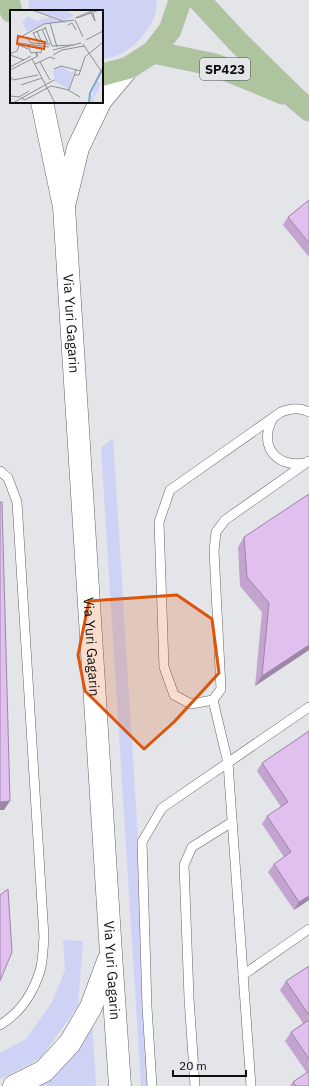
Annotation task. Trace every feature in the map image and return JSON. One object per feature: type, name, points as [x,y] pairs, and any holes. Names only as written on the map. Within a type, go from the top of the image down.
[{"type":"main road","points":[[8,0],[11,10]]},
{"type":"main road","points":[[103,98],[128,68],[153,52],[170,30],[179,0]]},
{"type":"main road","name":"SP423","points":[[199,0],[238,42],[301,104]]},
{"type":"main road","name":"SP423","points":[[153,52],[215,65],[301,104]]},
{"type":"main road","points":[[103,74],[128,68]]},
{"type":"main road","name":"Via Yuri Gagarin","points":[[42,103],[64,207],[110,954],[120,1086]]},
{"type":"main road","name":"Via Yuri Gagarin","points":[[64,207],[78,148],[100,103]]},
{"type":"main road","points":[[14,1086],[44,1071],[70,1043],[92,1007],[110,954]]},
{"type":"lane","points":[[309,412],[298,408],[288,409],[281,412],[170,490],[159,522],[164,667],[174,695],[191,704],[213,700],[221,689],[214,550],[216,532],[225,520],[309,461]]},
{"type":"lane","points":[[281,412],[273,418],[268,427],[266,437],[268,447],[274,455],[286,463],[296,465],[309,461]]},
{"type":"lane","points":[[0,471],[8,478],[17,502],[44,937],[40,970],[28,999],[8,1020],[0,1025]]},
{"type":"lane","points":[[213,700],[228,763],[251,1086]]},
{"type":"lane","points":[[152,1086],[147,1007],[142,842],[162,808],[309,708]]},
{"type":"lane","points":[[195,1086],[189,998],[184,865],[192,847],[232,822]]},
{"type":"lane","points":[[243,975],[309,929]]},
{"type":"highlighted area","points":[[177,595],[212,619],[219,673],[174,722],[144,749],[85,691],[78,655],[89,601]]},
{"type":"shaded area","points":[[28,0],[157,0],[154,18],[145,33],[126,51],[110,58],[103,59],[103,10],[30,10]]},
{"type":"shaded area","points":[[113,438],[138,839],[149,1086],[141,1086],[101,448]]},
{"type":"shaded area","points":[[63,940],[83,941],[78,1006],[41,1058],[0,1079],[0,1053],[26,1039],[52,1002],[65,970]]},
{"type":"shaded area","points":[[92,1023],[96,1086],[35,1086]]},
{"type":"building","points":[[309,200],[309,243],[288,217]]},
{"type":"building","points":[[309,494],[309,645],[262,676],[269,603],[247,577],[244,537]]},
{"type":"building","points":[[0,502],[2,502],[10,801],[0,802]]},
{"type":"building","points":[[309,731],[309,896],[299,902],[274,864],[291,852],[267,816],[288,802],[262,763]]},
{"type":"building","points":[[8,889],[12,952],[0,981],[0,895]]},
{"type":"building","points":[[309,966],[309,1015],[286,981]]},
{"type":"building","points":[[309,1020],[309,1059],[291,1032]]},
{"type":"building","points":[[309,1071],[309,1086],[296,1086],[293,1082]]}]
